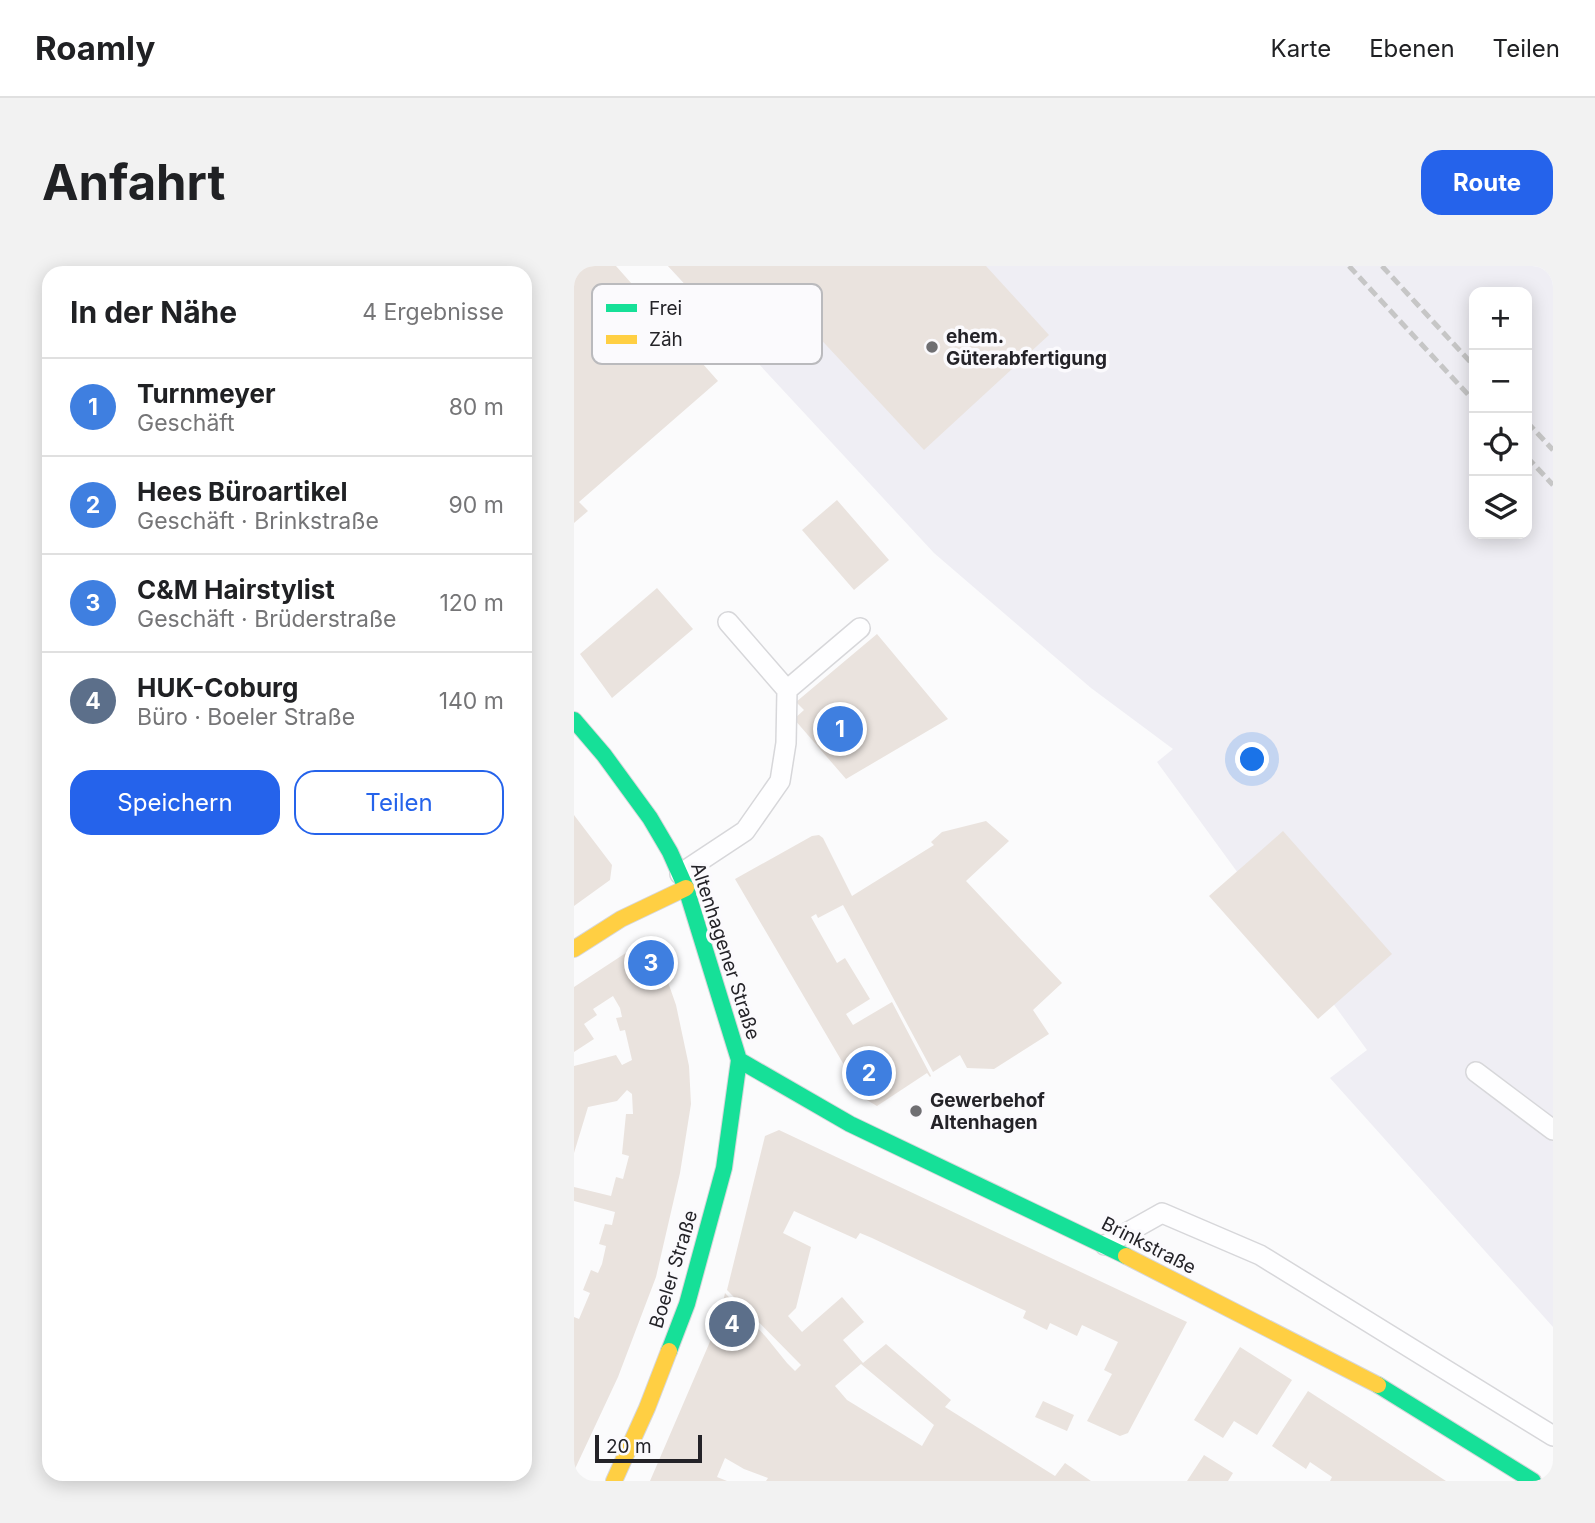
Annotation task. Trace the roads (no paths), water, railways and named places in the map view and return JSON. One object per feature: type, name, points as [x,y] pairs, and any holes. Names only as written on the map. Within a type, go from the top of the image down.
[{"type":"street","name":"Altenhagener Straße","points":[[574,720],[604,755],[650,818],[670,852],[683,881],[739,1060]]},
{"type":"street","points":[[574,949],[683,881]]},
{"type":"street","name":"Brinkstraße","points":[[739,1060],[850,1124],[1105,1245],[1381,1386],[1533,1481]]},
{"type":"street","name":"Boeler Straße","points":[[614,1481],[647,1408],[687,1304],[724,1168],[739,1060]]},
{"type":"lane","points":[[683,881],[745,831],[780,781],[786,743],[787,690],[728,622]]},
{"type":"lane","points":[[787,690],[860,628]]},
{"type":"lane","points":[[1476,1072],[1553,1130]]},
{"type":"lane","points":[[1105,1245],[1163,1213],[1187,1223],[1260,1255],[1553,1436]]},
{"type":"railway","points":[[1349,266],[1469,396]]},
{"type":"railway","points":[[1382,266],[1469,361]]},
{"type":"railway","points":[[1532,427],[1553,450]]},
{"type":"railway","points":[[1532,462],[1553,485]]},
{"type":"place","name":"ehem. Güterabfertigung","points":[[932,347]]},
{"type":"place","name":"Turnmeyer","points":[[840,729]]},
{"type":"place","name":"C&M Hairstylist","points":[[651,963]]},
{"type":"place","name":"Hees Büroartikel","points":[[869,1073]]},
{"type":"place","name":"Gewerbehof Altenhagen","points":[[916,1111]]},
{"type":"place","name":"HUK-Coburg","points":[[732,1324]]}]
